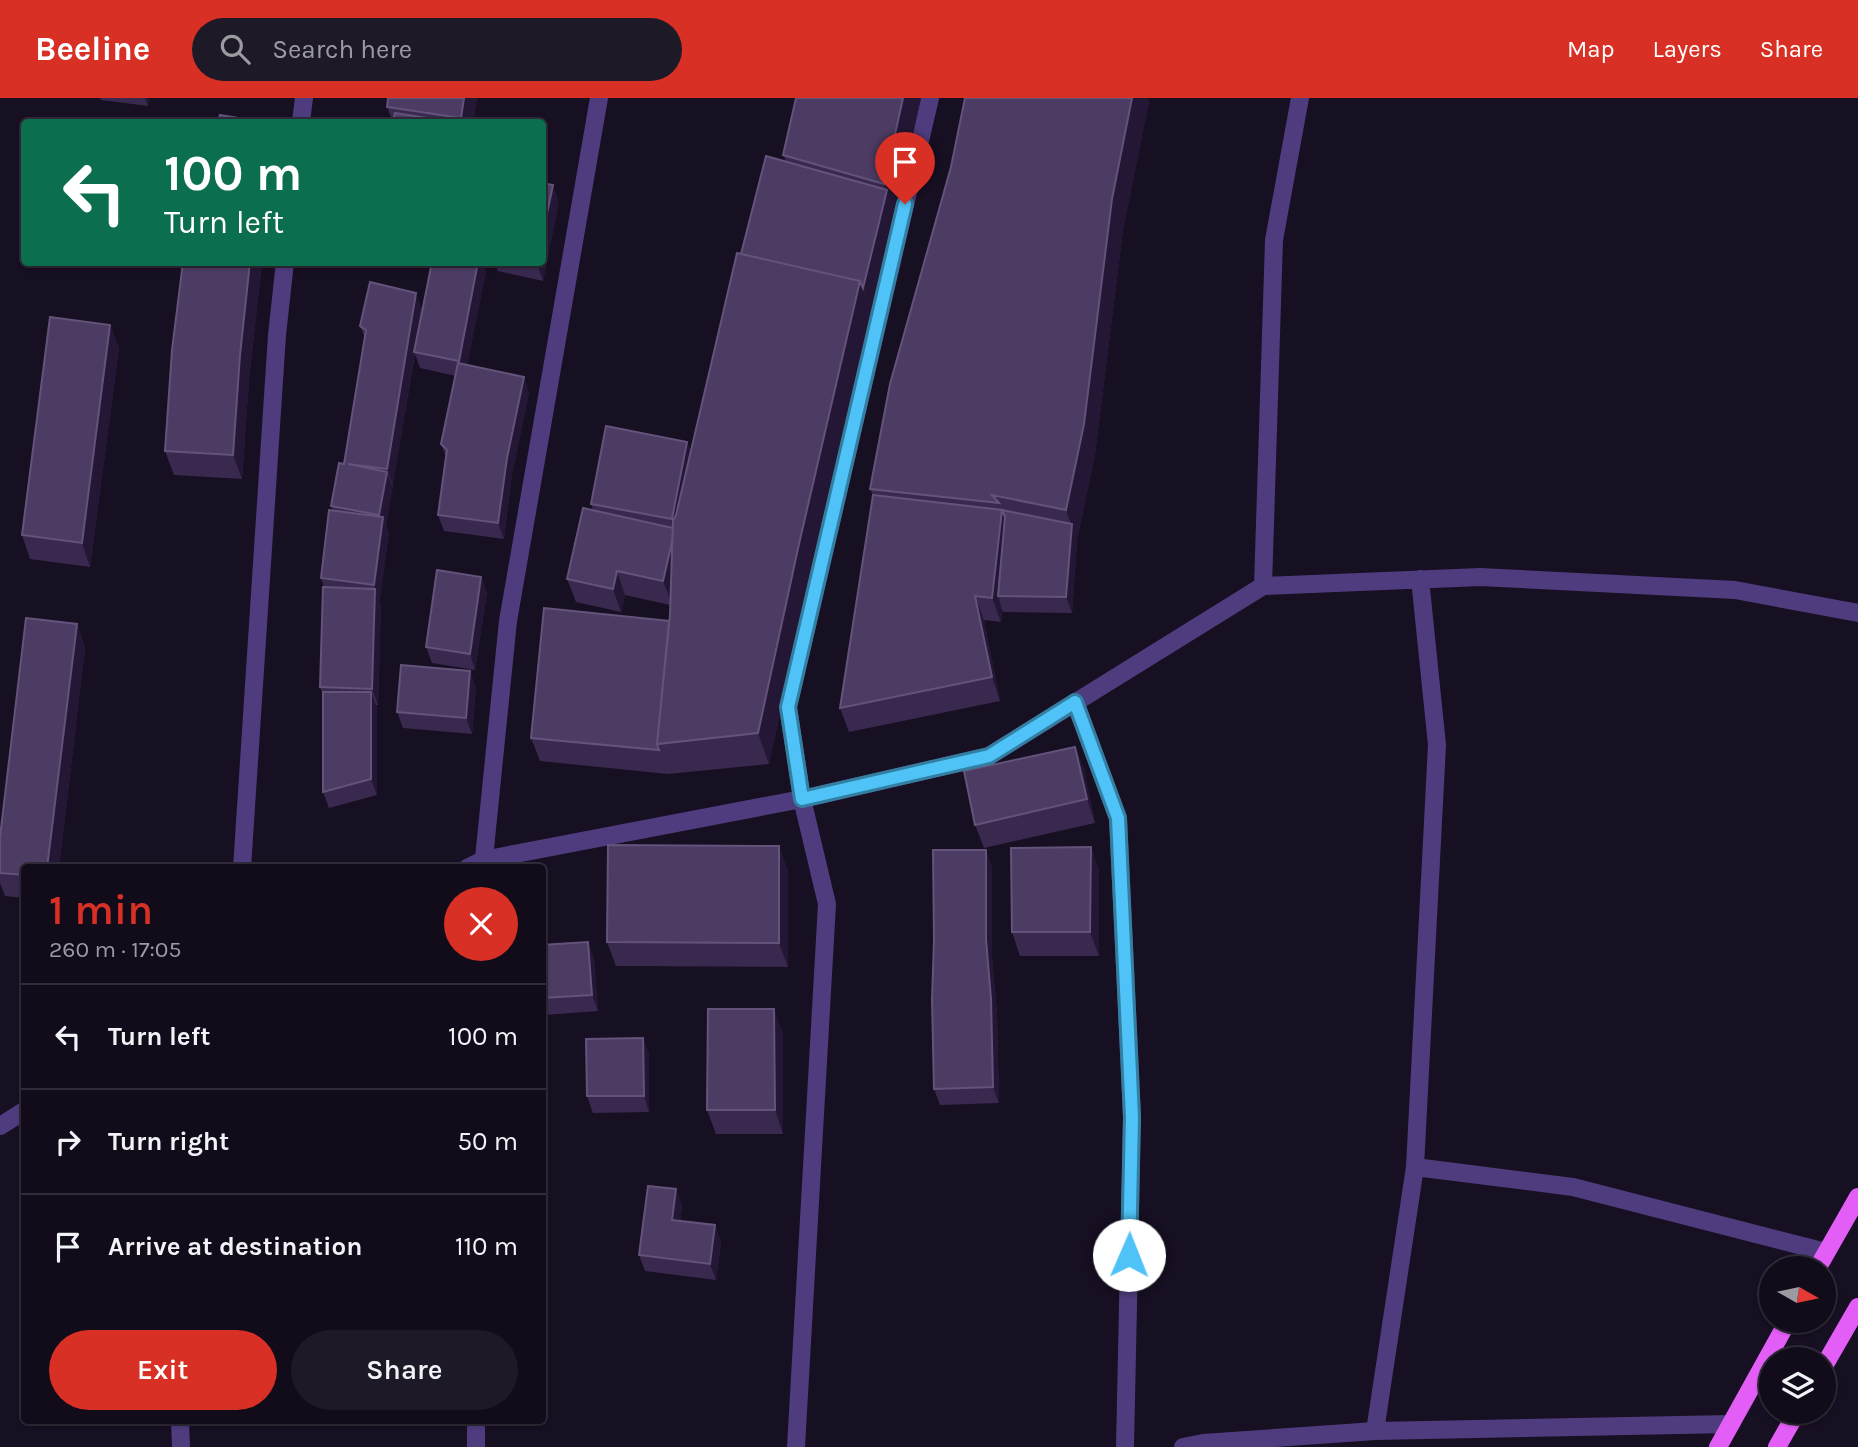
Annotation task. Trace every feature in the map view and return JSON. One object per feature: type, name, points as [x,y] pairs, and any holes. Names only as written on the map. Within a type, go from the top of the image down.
[{"type":"main road","points":[[1824,1256],[1858,1197]]},
{"type":"main road","points":[[1835,1347],[1858,1307]]},
{"type":"main road","points":[[1718,1447],[1781,1334]]},
{"type":"main road","points":[[1777,1447],[1790,1424]]},
{"type":"street","points":[[301,119],[304,98]]},
{"type":"street","points":[[478,864],[509,621],[599,98]]},
{"type":"street","points":[[796,1447],[827,904],[802,799],[788,707],[930,98]]},
{"type":"street","points":[[1262,586],[1275,240],[1300,98]]},
{"type":"street","points":[[242,864],[277,335],[285,266]]},
{"type":"street","points":[[483,864],[802,799],[989,756],[1262,586],[1480,577],[1735,590],[1858,612]]},
{"type":"street","points":[[1375,1431],[1415,1167],[1437,745],[1420,579]]},
{"type":"street","points":[[1075,702],[1118,818],[1132,1117],[1125,1447]]},
{"type":"street","points":[[0,1126],[21,1113]]},
{"type":"street","points":[[1415,1167],[1573,1187],[1826,1252]]},
{"type":"street","points":[[180,1424],[181,1447]]},
{"type":"street","points":[[476,1424],[476,1447]]},
{"type":"street","points":[[1184,1447],[1203,1443],[1375,1431],[1731,1424]]},
{"type":"building","points":[[388,98],[464,98],[461,118],[387,107]]},
{"type":"building","points":[[796,98],[903,98],[884,184],[783,155]]},
{"type":"building","points":[[965,98],[1132,98],[1112,199],[1084,424],[1066,510],[992,495],[999,503],[870,489],[890,384],[951,167]]},
{"type":"building","points":[[395,113],[434,119],[394,119]]},
{"type":"building","points":[[220,115],[245,119],[219,119]]},
{"type":"building","points":[[766,156],[887,190],[863,288],[860,281],[741,254]]},
{"type":"building","points":[[546,184],[553,185],[546,218]]},
{"type":"building","points":[[737,253],[860,281],[758,733],[657,744],[670,615],[673,521]]},
{"type":"building","points":[[182,266],[250,266],[233,455],[165,451],[172,350]]},
{"type":"building","points":[[431,266],[477,266],[459,361],[414,352]]},
{"type":"building","points":[[370,282],[416,293],[387,469],[348,464],[387,472],[379,515],[331,506],[339,463],[344,464],[366,330],[360,326]]},
{"type":"building","points":[[50,317],[110,325],[82,543],[22,535]]},
{"type":"building","points":[[458,363],[524,377],[507,458],[498,523],[438,515],[447,450],[441,444]]},
{"type":"building","points":[[606,426],[687,442],[672,519],[591,504]]},
{"type":"building","points":[[873,495],[1002,510],[992,598],[975,596],[992,677],[840,708]]},
{"type":"building","points":[[583,508],[673,528],[663,581],[617,571],[613,589],[567,579]]},
{"type":"building","points":[[329,510],[383,517],[374,585],[321,578]]},
{"type":"building","points":[[1002,510],[1072,524],[1066,597],[998,596],[1005,517]]},
{"type":"building","points":[[437,570],[481,577],[470,654],[426,647]]},
{"type":"building","points":[[323,587],[375,589],[372,689],[320,687]]},
{"type":"building","points":[[544,608],[669,621],[657,744],[659,750],[531,738]]},
{"type":"building","points":[[26,618],[77,624],[47,864],[21,864],[21,875],[0,873],[0,837]]},
{"type":"building","points":[[401,665],[470,671],[466,718],[397,712]]},
{"type":"building","points":[[323,692],[371,692],[371,779],[323,792]]},
{"type":"building","points":[[1075,747],[1087,799],[975,825],[964,771]]},
{"type":"building","points":[[608,845],[779,846],[779,943],[607,942]]},
{"type":"building","points":[[1091,847],[1090,932],[1012,932],[1011,848]]},
{"type":"building","points":[[933,850],[986,850],[986,939],[991,999],[993,1087],[934,1089]]},
{"type":"building","points":[[588,942],[592,995],[546,998],[546,945]]},
{"type":"building","points":[[708,1009],[774,1009],[775,1110],[707,1110]]},
{"type":"building","points":[[643,1038],[644,1096],[587,1096],[586,1039]]},
{"type":"building","points":[[648,1186],[676,1189],[672,1220],[715,1225],[710,1264],[639,1255]]},
{"type":"route","points":[[905,204],[788,707],[802,799],[989,756],[1075,702],[1118,818],[1132,1117],[1129,1255]]}]
